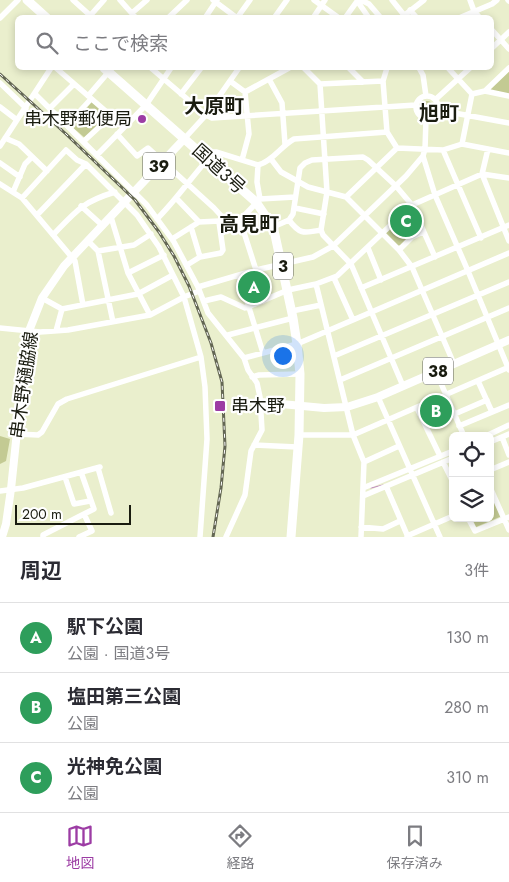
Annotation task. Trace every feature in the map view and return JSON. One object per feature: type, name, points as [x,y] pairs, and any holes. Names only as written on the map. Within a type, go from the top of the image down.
[{"type":"highway","points":[[27,0],[44,15]]},
{"type":"highway","name":"国道3号","points":[[109,70],[199,152],[258,200],[273,227],[293,314],[300,374],[299,435],[291,537]]},
{"type":"main road","name":"串木野樋脇線","points":[[2,537],[6,524],[11,489],[29,331],[42,298],[71,258],[185,138]]},
{"type":"main road","name":"38","points":[[299,405],[324,408],[347,407],[378,397],[509,340]]},
{"type":"main road","points":[[260,402],[299,405]]},
{"type":"street","points":[[0,18],[18,0]]},
{"type":"street","points":[[72,0],[89,15]]},
{"type":"street","points":[[93,15],[104,0]]},
{"type":"street","points":[[120,0],[134,15],[147,0]]},
{"type":"street","points":[[171,15],[188,0]]},
{"type":"street","points":[[239,15],[250,0]]},
{"type":"street","points":[[276,15],[287,0]]},
{"type":"street","points":[[314,0],[323,2],[336,15]]},
{"type":"street","points":[[347,15],[359,0]]},
{"type":"street","points":[[359,0],[360,6],[367,15]]},
{"type":"street","points":[[359,0],[369,4],[378,15]]},
{"type":"street","points":[[392,0],[401,15]]},
{"type":"street","points":[[403,15],[424,0]]},
{"type":"street","points":[[470,0],[477,15]]},
{"type":"street","points":[[465,15],[497,0]]},
{"type":"street","points":[[208,15],[215,1],[233,15]]},
{"type":"street","points":[[315,15],[323,2]]},
{"type":"street","points":[[410,10],[414,15]]},
{"type":"street","points":[[494,32],[509,49]]},
{"type":"street","points":[[494,46],[509,32]]},
{"type":"street","points":[[485,91],[509,68]]},
{"type":"street","points":[[0,146],[51,70]]},
{"type":"street","points":[[58,70],[124,126]]},
{"type":"street","points":[[67,125],[90,97],[107,70]]},
{"type":"street","points":[[153,70],[212,118],[416,105]]},
{"type":"street","points":[[98,155],[146,105],[170,70]]},
{"type":"street","points":[[181,94],[199,70]]},
{"type":"street","points":[[185,138],[206,115],[237,70]]},
{"type":"street","points":[[245,92],[285,70]]},
{"type":"street","points":[[306,70],[320,84],[327,192],[321,230],[333,246],[351,264],[403,386]]},
{"type":"street","points":[[351,70],[363,82]]},
{"type":"street","points":[[386,70],[383,81],[387,132],[397,148]]},
{"type":"street","points":[[420,70],[423,75],[426,96]]},
{"type":"street","points":[[450,70],[472,94]]},
{"type":"street","points":[[436,100],[468,70]]},
{"type":"street","points":[[269,79],[282,103],[285,144]]},
{"type":"street","points":[[230,81],[245,92],[249,137],[242,160]]},
{"type":"street","points":[[320,84],[383,81]]},
{"type":"street","points":[[0,82],[26,108]]},
{"type":"street","points":[[50,108],[74,84]]},
{"type":"street","points":[[472,94],[485,91],[509,96]]},
{"type":"street","points":[[462,144],[472,94]]},
{"type":"street","points":[[34,95],[98,155],[157,219],[172,239],[187,265],[208,313],[244,358],[248,370],[257,383],[262,430],[250,456],[245,495],[226,537]]},
{"type":"street","points":[[426,96],[436,100],[438,103],[438,110],[434,117],[426,119],[417,113],[416,105],[418,100],[426,96]]},
{"type":"street","points":[[0,107],[17,120]]},
{"type":"street","points":[[438,110],[509,124]]},
{"type":"street","points":[[84,141],[111,116]]},
{"type":"street","points":[[0,328],[29,331],[56,330],[150,315],[199,289],[256,270],[313,257],[333,246],[406,176],[423,156],[426,119]]},
{"type":"street","points":[[199,152],[216,152],[258,166],[271,159],[285,144],[294,139],[387,132]]},
{"type":"street","points":[[117,134],[137,156],[148,148],[224,218],[226,222]]},
{"type":"street","points":[[5,138],[18,144],[47,171]]},
{"type":"street","points":[[346,197],[397,148],[443,150],[462,144],[509,153]]},
{"type":"street","points":[[488,149],[482,174],[506,226],[509,242]]},
{"type":"street","points":[[22,198],[66,150],[77,160],[86,164],[126,201],[151,234],[174,275],[184,297],[200,357],[205,387],[207,439],[200,537]]},
{"type":"street","points":[[443,150],[481,238]]},
{"type":"street","points":[[13,192],[25,164],[32,156]]},
{"type":"street","points":[[299,435],[353,435],[509,368],[435,196],[423,156]]},
{"type":"street","points":[[273,227],[289,220],[295,208],[300,168],[305,163],[312,160],[363,157],[396,186],[412,205],[435,257]]},
{"type":"street","points":[[157,219],[177,199],[186,184],[208,159]]},
{"type":"street","points":[[271,159],[280,172],[298,182],[346,197],[399,250],[412,266],[454,364]]},
{"type":"street","points":[[0,163],[20,177]]},
{"type":"street","points":[[37,215],[86,164]]},
{"type":"street","points":[[258,166],[258,200]]},
{"type":"street","points":[[204,301],[221,297],[248,308],[288,290],[334,278],[412,205],[482,174],[509,178]]},
{"type":"street","points":[[0,184],[22,198],[75,261],[83,304]]},
{"type":"street","points":[[53,235],[81,206],[94,198],[115,192]]},
{"type":"street","points":[[172,239],[199,222],[240,220],[258,200],[295,197]]},
{"type":"street","points":[[177,199],[199,222]]},
{"type":"street","points":[[81,206],[103,226]]},
{"type":"street","points":[[295,208],[324,214]]},
{"type":"street","points":[[112,217],[128,273],[150,315]]},
{"type":"street","points":[[240,220],[256,270],[263,301]]},
{"type":"street","points":[[289,220],[296,230],[303,233],[321,230]]},
{"type":"street","points":[[187,265],[200,257],[221,253],[223,250],[218,222]]},
{"type":"street","points":[[361,288],[506,226]]},
{"type":"street","points":[[191,227],[200,257]]},
{"type":"street","points":[[399,250],[412,237],[423,232]]},
{"type":"street","points":[[98,251],[134,246],[151,234]]},
{"type":"street","points":[[88,241],[98,251],[113,322]]},
{"type":"street","points":[[368,248],[381,280]]},
{"type":"street","points":[[244,358],[297,344],[509,253]]},
{"type":"street","points":[[128,273],[164,256]]},
{"type":"street","points":[[42,298],[62,308],[109,300],[138,294],[174,275]]},
{"type":"street","points":[[239,275],[263,353]]},
{"type":"street","points":[[334,278],[353,320]]},
{"type":"street","points":[[334,356],[509,282]]},
{"type":"street","points":[[316,284],[353,435],[364,462],[361,537]]},
{"type":"street","points":[[228,336],[321,305]]},
{"type":"street","points":[[56,330],[62,308]]},
{"type":"street","points":[[340,380],[509,308]]},
{"type":"street","points":[[17,434],[38,435],[42,432],[58,404],[67,399],[200,357]]},
{"type":"street","points":[[436,372],[462,432]]},
{"type":"street","points":[[252,376],[300,374]]},
{"type":"street","points":[[478,381],[492,412]]},
{"type":"street","points":[[378,397],[440,537]]},
{"type":"street","points":[[427,426],[487,400]]},
{"type":"street","points":[[459,426],[509,404]]},
{"type":"street","points":[[417,408],[423,424],[427,426],[451,477]]},
{"type":"street","points":[[494,432],[509,425]]},
{"type":"street","points":[[494,440],[509,434]]},
{"type":"street","points":[[502,437],[509,455]]},
{"type":"street","points":[[254,445],[297,447]]},
{"type":"street","points":[[364,462],[399,446]]},
{"type":"street","points":[[363,496],[449,454]]},
{"type":"street","points":[[442,459],[449,458]]},
{"type":"street","points":[[494,468],[509,462]]},
{"type":"street","points":[[0,491],[23,488],[99,468],[111,513]]},
{"type":"street","points":[[43,537],[43,535],[94,509],[81,472]]},
{"type":"street","points":[[363,488],[411,473]]},
{"type":"street","points":[[65,476],[74,504],[90,501]]},
{"type":"street","points":[[386,486],[407,536],[449,518]]},
{"type":"street","points":[[494,494],[507,518],[509,530]]},
{"type":"street","points":[[79,537],[92,531],[84,514]]},
{"type":"street","points":[[470,522],[475,531],[507,518]]},
{"type":"street","points":[[362,527],[384,528],[400,521]]},
{"type":"green space","points":[[509,69],[509,94],[488,90]]},
{"type":"green space","points":[[91,101],[108,115],[85,138],[70,125]]},
{"type":"green space","points":[[424,101],[430,101],[434,108],[430,115],[424,115],[420,111],[420,105]]},
{"type":"green space","points":[[410,210],[421,233],[396,246],[386,232]]},
{"type":"green space","points":[[254,270],[263,298],[251,304],[244,274]]},
{"type":"green space","points":[[445,400],[450,413],[427,424],[421,410]]},
{"type":"green space","points":[[0,436],[10,439],[6,461],[0,464]]},
{"type":"green space","points":[[494,499],[502,516],[494,519]]},
{"type":"green space","points":[[474,522],[488,522],[476,527]]},
{"type":"waterway","points":[[371,488],[383,485]]},
{"type":"railway","points":[[0,74],[135,200],[159,232],[189,286],[211,343],[222,382],[225,446],[221,488],[213,537]]},
{"type":"place","name":"串木野郵便局","points":[[142,119]]},
{"type":"place","name":"光神免公園","points":[[406,221]]},
{"type":"place","name":"駅下公園","points":[[254,287]]},
{"type":"place","name":"串木野","points":[[220,406]]},
{"type":"place","name":"塩田第三公園","points":[[436,411]]},
{"type":"district","name":"大原町","points":[[214,106]]},
{"type":"district","name":"旭町","points":[[439,113]]},
{"type":"district","name":"高見町","points":[[249,224]]}]
